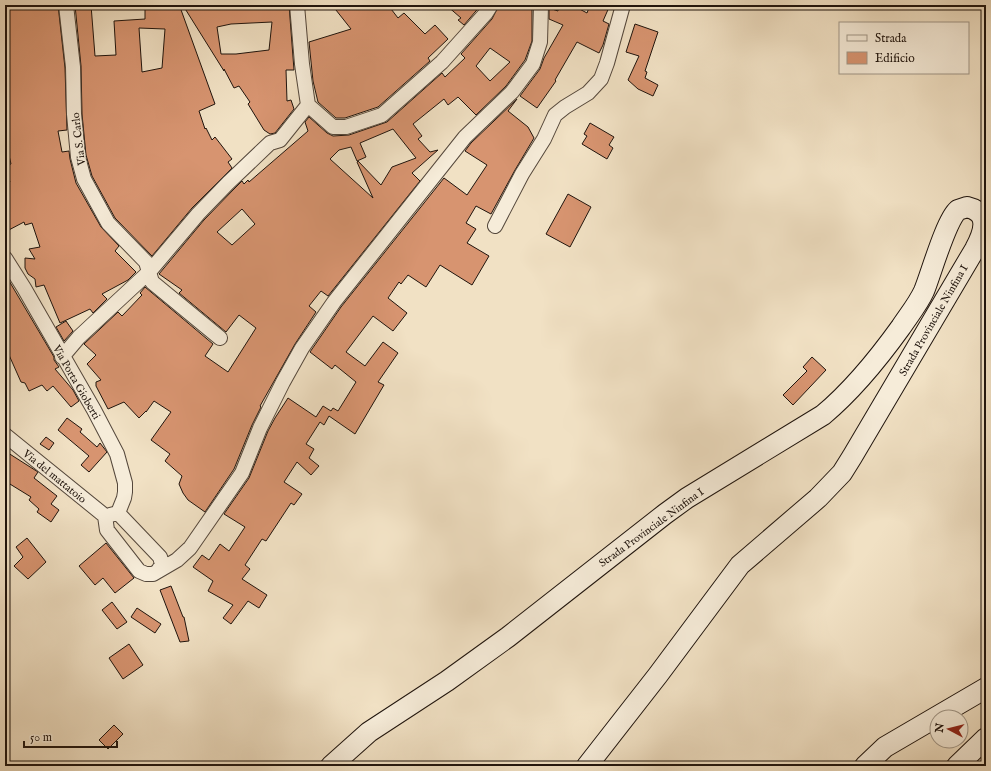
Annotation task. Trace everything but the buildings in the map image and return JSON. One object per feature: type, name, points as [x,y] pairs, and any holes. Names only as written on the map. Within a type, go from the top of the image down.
[{"type":"street","name":"Via S. Carlo","points":[[66,5],[73,67],[74,114],[78,157],[84,179],[108,223],[146,262],[152,282],[220,338]]},
{"type":"street","points":[[297,5],[302,64],[308,105],[333,127],[346,127],[382,115],[442,62],[486,13],[491,5]]},
{"type":"street","points":[[112,515],[107,530],[139,571],[146,574],[153,574],[177,560],[190,548],[242,473],[260,428],[283,382],[302,348],[334,302],[465,137],[512,92],[533,64],[540,42],[540,5]]},
{"type":"street","points":[[494,226],[522,174],[544,139],[555,115],[565,106],[588,93],[601,79],[623,5]]},
{"type":"street","points":[[62,357],[79,337],[149,272],[198,214],[270,143],[280,140],[308,105]]},
{"type":"street","name":"Strada Provinciale Ninfina I","points":[[331,766],[369,732],[447,681],[508,638],[687,498],[822,415],[841,399],[875,362],[916,306],[953,217],[959,210],[967,207],[980,212],[984,223],[981,237],[975,249],[842,473],[818,498],[740,565],[663,669],[587,766]]},
{"type":"street","name":"Via Porta Gioberti","points":[[5,258],[24,288],[62,357],[94,410],[117,454],[125,483],[124,498],[112,515]]},
{"type":"street","name":"Via del mattatoio","points":[[5,435],[112,515],[160,557],[162,564],[160,569]]},
{"type":"street","points":[[865,766],[885,747],[986,688]]},
{"type":"street","points":[[957,766],[986,738]]}]
